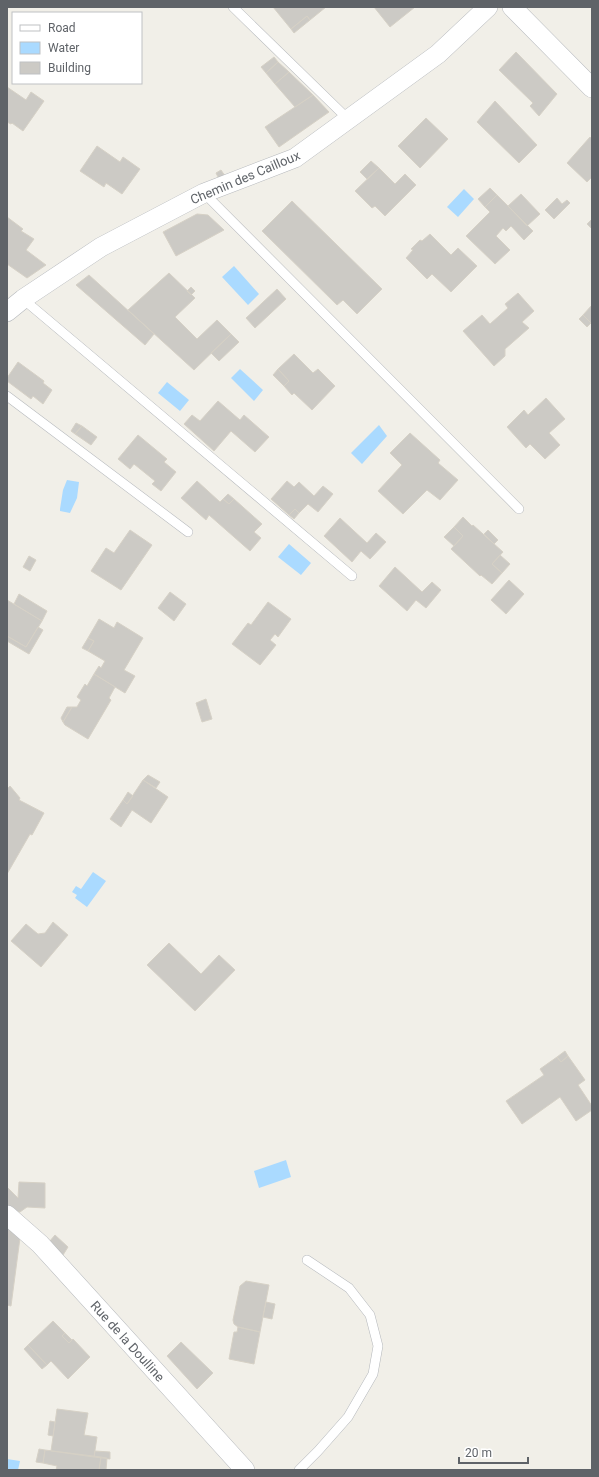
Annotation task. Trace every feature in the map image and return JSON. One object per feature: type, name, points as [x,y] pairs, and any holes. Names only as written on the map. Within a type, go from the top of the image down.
[{"type":"street","name":"Chemin des Cailloux","points":[[7,312],[23,299],[101,246],[204,192],[295,158],[438,54],[488,7]]},
{"type":"street","points":[[512,7],[592,88]]},
{"type":"street","name":"Rue de la Doulline","points":[[7,1215],[40,1244],[245,1470]]},
{"type":"lane","points":[[233,7],[348,120]]},
{"type":"lane","points":[[204,192],[519,509]]},
{"type":"lane","points":[[23,299],[352,576]]},
{"type":"lane","points":[[7,396],[188,532]]},
{"type":"lane","points":[[299,1470],[348,1418],[373,1374],[378,1346],[370,1315],[349,1288],[307,1260]]},
{"type":"water","points":[[464,189],[474,199],[458,217],[447,207]]},
{"type":"water","points":[[234,266],[259,294],[248,305],[222,277]]},
{"type":"water","points":[[240,369],[263,390],[254,401],[231,378]]},
{"type":"water","points":[[167,382],[189,400],[180,411],[158,393]]},
{"type":"water","points":[[379,425],[387,436],[362,464],[351,453]]},
{"type":"water","points":[[67,480],[79,482],[77,498],[70,513],[60,511],[63,490]]},
{"type":"water","points":[[289,544],[311,563],[301,575],[278,557]]},
{"type":"water","points":[[93,872],[106,881],[87,907],[75,898],[77,895],[72,892],[76,886],[81,889]]},
{"type":"water","points":[[286,1160],[291,1177],[259,1188],[254,1171]]},
{"type":"water","points":[[7,1459],[20,1461],[18,1470],[7,1470]]},
{"type":"building","points":[[273,7],[326,7],[310,20],[307,16],[291,29]]},
{"type":"building","points":[[374,7],[415,7],[390,27]]},
{"type":"building","points":[[307,16],[310,20],[294,33],[291,29]]},
{"type":"building","points":[[516,52],[557,94],[539,116],[530,106],[533,103],[499,70]]},
{"type":"building","points":[[274,57],[278,62],[266,73],[261,67]]},
{"type":"building","points":[[278,62],[289,72],[275,84],[266,73]]},
{"type":"building","points":[[289,72],[313,95],[295,107],[275,84]]},
{"type":"building","points":[[7,87],[26,100],[31,92],[44,101],[23,131],[12,123],[7,122]]},
{"type":"building","points":[[313,95],[329,112],[279,147],[265,127]]},
{"type":"building","points":[[495,101],[537,145],[519,163],[477,122]]},
{"type":"building","points":[[426,118],[448,139],[420,168],[398,146]]},
{"type":"building","points":[[590,137],[592,139],[592,177],[587,182],[567,163]]},
{"type":"building","points":[[97,146],[120,162],[123,157],[140,169],[122,194],[106,183],[104,187],[80,171]]},
{"type":"building","points":[[371,161],[379,168],[367,179],[360,172]]},
{"type":"building","points":[[379,168],[395,184],[405,174],[416,185],[385,216],[375,206],[372,208],[355,191]]},
{"type":"building","points":[[221,170],[225,176],[219,179],[216,173]]},
{"type":"building","points":[[490,188],[497,195],[485,207],[478,199]]},
{"type":"building","points":[[521,194],[540,214],[527,226],[508,206]]},
{"type":"building","points":[[497,195],[533,231],[524,240],[511,226],[506,231],[503,228],[496,236],[510,250],[495,264],[466,236],[490,212],[485,207]]},
{"type":"building","points":[[557,198],[562,204],[567,200],[570,203],[554,219],[545,210]]},
{"type":"building","points":[[292,201],[382,289],[357,314],[343,300],[337,305],[262,231]]},
{"type":"building","points":[[197,214],[208,215],[224,230],[176,256],[163,232]]},
{"type":"building","points":[[7,217],[23,229],[21,231],[34,239],[26,250],[46,265],[27,278],[7,264]]},
{"type":"building","points":[[592,219],[592,229],[587,224]]},
{"type":"building","points":[[430,234],[451,255],[458,248],[477,266],[451,292],[432,274],[427,279],[406,258],[413,250],[411,249],[420,240],[422,241]]},
{"type":"building","points":[[169,273],[195,298],[175,317],[197,339],[217,320],[231,334],[194,370],[128,310]]},
{"type":"building","points":[[89,275],[154,334],[145,345],[76,285]]},
{"type":"building","points":[[191,287],[195,291],[191,295],[187,291]]},
{"type":"building","points":[[277,289],[286,299],[255,328],[246,318]]},
{"type":"building","points":[[518,293],[534,311],[522,322],[529,328],[505,349],[505,356],[494,366],[463,331],[482,315],[490,324],[508,308],[505,304]]},
{"type":"building","points":[[592,305],[592,324],[583,315]]},
{"type":"building","points":[[583,315],[591,323],[587,327],[579,319]]},
{"type":"building","points":[[231,334],[239,342],[219,361],[211,353]]},
{"type":"building","points":[[294,354],[313,373],[318,369],[335,386],[312,410],[294,393],[292,395],[284,386],[289,381],[278,369]]},
{"type":"building","points":[[18,362],[44,381],[43,383],[52,390],[43,404],[33,396],[31,399],[7,381],[7,378]]},
{"type":"building","points":[[278,369],[289,381],[284,386],[273,375]]},
{"type":"building","points":[[546,398],[565,419],[549,433],[560,445],[545,459],[530,444],[526,448],[507,427],[524,410],[528,415]]},
{"type":"building","points":[[218,401],[240,420],[244,415],[269,437],[255,452],[231,431],[214,451],[184,424],[192,415],[200,421]]},
{"type":"building","points":[[76,423],[82,426],[75,434],[71,431]]},
{"type":"building","points":[[82,426],[97,437],[91,445],[75,434]]},
{"type":"building","points":[[410,433],[440,460],[438,463],[458,480],[440,500],[427,490],[403,514],[378,491],[402,465],[390,453]]},
{"type":"building","points":[[138,435],[167,459],[164,462],[176,472],[161,491],[152,484],[155,481],[134,464],[130,469],[118,459]]},
{"type":"building","points":[[197,481],[220,502],[223,499],[229,504],[234,499],[262,524],[254,532],[261,538],[250,551],[209,515],[206,520],[181,498]]},
{"type":"building","points":[[287,481],[294,487],[299,482],[314,496],[323,486],[333,494],[318,512],[308,504],[299,513],[295,509],[289,515],[271,499]]},
{"type":"building","points":[[228,494],[234,499],[229,504],[223,499]]},
{"type":"building","points":[[295,509],[299,513],[294,519],[289,515]]},
{"type":"building","points":[[463,517],[503,552],[492,564],[502,573],[492,584],[481,575],[480,576],[451,549],[463,536],[454,527]]},
{"type":"building","points":[[340,518],[367,543],[376,533],[386,542],[370,559],[361,551],[352,562],[324,536]]},
{"type":"building","points":[[454,527],[463,536],[454,546],[444,537]]},
{"type":"building","points":[[130,530],[152,545],[121,590],[91,571],[106,548],[114,553]]},
{"type":"building","points":[[488,530],[498,540],[494,544],[484,534]]},
{"type":"building","points":[[500,555],[510,564],[502,573],[492,564]]},
{"type":"building","points":[[29,556],[36,560],[30,571],[23,567]]},
{"type":"building","points":[[395,567],[422,592],[432,582],[441,590],[426,608],[416,600],[407,611],[379,586]]},
{"type":"building","points":[[509,580],[524,594],[506,614],[491,600]]},
{"type":"building","points":[[170,592],[186,604],[174,621],[158,608]]},
{"type":"building","points":[[19,594],[47,611],[42,621],[14,604]]},
{"type":"building","points":[[7,600],[42,621],[26,647],[7,636]]},
{"type":"building","points":[[268,602],[291,619],[278,637],[275,634],[270,640],[276,645],[260,665],[232,644],[248,623],[251,625]]},
{"type":"building","points":[[99,619],[114,628],[117,622],[143,638],[124,670],[135,676],[125,693],[94,674],[99,666],[101,668],[105,661],[88,651],[94,641],[88,638]]},
{"type":"building","points":[[38,627],[43,630],[29,654],[7,641],[7,636],[26,647]]},
{"type":"building","points":[[88,638],[94,641],[88,651],[82,648]]},
{"type":"building","points":[[94,674],[115,687],[109,698],[111,700],[88,739],[65,725],[63,722],[72,707],[77,707],[81,700],[77,697],[85,684],[87,686]]},
{"type":"building","points":[[206,699],[212,719],[202,722],[196,703]]},
{"type":"building","points":[[67,707],[72,707],[63,722],[61,718]]},
{"type":"building","points":[[148,775],[160,782],[156,788],[143,780]]},
{"type":"building","points":[[143,780],[168,797],[151,823],[132,810],[121,827],[110,819],[123,800],[127,804]]},
{"type":"building","points":[[10,786],[20,798],[19,800],[44,813],[7,874],[7,789]]},
{"type":"building","points":[[128,792],[133,796],[127,804],[123,800]]},
{"type":"building","points":[[53,922],[68,935],[41,967],[11,941],[26,924],[38,934],[45,933]]},
{"type":"building","points":[[169,943],[201,974],[219,955],[235,970],[195,1011],[147,965]]},
{"type":"building","points":[[565,1051],[568,1056],[561,1062],[557,1057]]},
{"type":"building","points":[[568,1056],[585,1080],[578,1085],[592,1106],[592,1110],[576,1121],[560,1097],[522,1124],[506,1101],[544,1075],[540,1069],[557,1057],[561,1062]]},
{"type":"building","points":[[19,1182],[45,1183],[45,1208],[27,1207],[20,1212],[15,1211],[7,1204],[7,1187],[18,1198]]},
{"type":"building","points":[[7,1226],[20,1238],[11,1306],[7,1305]]},
{"type":"building","points":[[55,1235],[68,1247],[63,1255],[49,1242]]},
{"type":"building","points":[[246,1281],[269,1285],[260,1332],[238,1327],[234,1324],[233,1320],[240,1286]]},
{"type":"building","points":[[266,1302],[275,1304],[272,1319],[263,1317]]},
{"type":"building","points":[[53,1321],[65,1333],[62,1336],[69,1343],[73,1339],[90,1357],[68,1379],[51,1361],[47,1365],[28,1345]]},
{"type":"building","points":[[238,1327],[260,1332],[254,1364],[229,1359],[234,1332],[237,1332]]},
{"type":"building","points":[[65,1333],[72,1340],[69,1343],[62,1336]]},
{"type":"building","points":[[181,1342],[213,1373],[197,1389],[167,1356]]},
{"type":"building","points":[[28,1345],[47,1365],[42,1369],[24,1349]]},
{"type":"building","points":[[57,1409],[88,1413],[84,1435],[97,1437],[94,1457],[51,1451]]},
{"type":"building","points":[[50,1421],[55,1422],[53,1436],[48,1435]]},
{"type":"building","points":[[39,1449],[45,1450],[43,1463],[36,1462]]},
{"type":"building","points":[[45,1450],[101,1457],[99,1470],[56,1470],[57,1466],[43,1463]]},
{"type":"building","points":[[95,1451],[110,1452],[110,1459],[94,1457]]},
{"type":"building","points":[[101,1457],[107,1458],[106,1470],[99,1470]]}]
